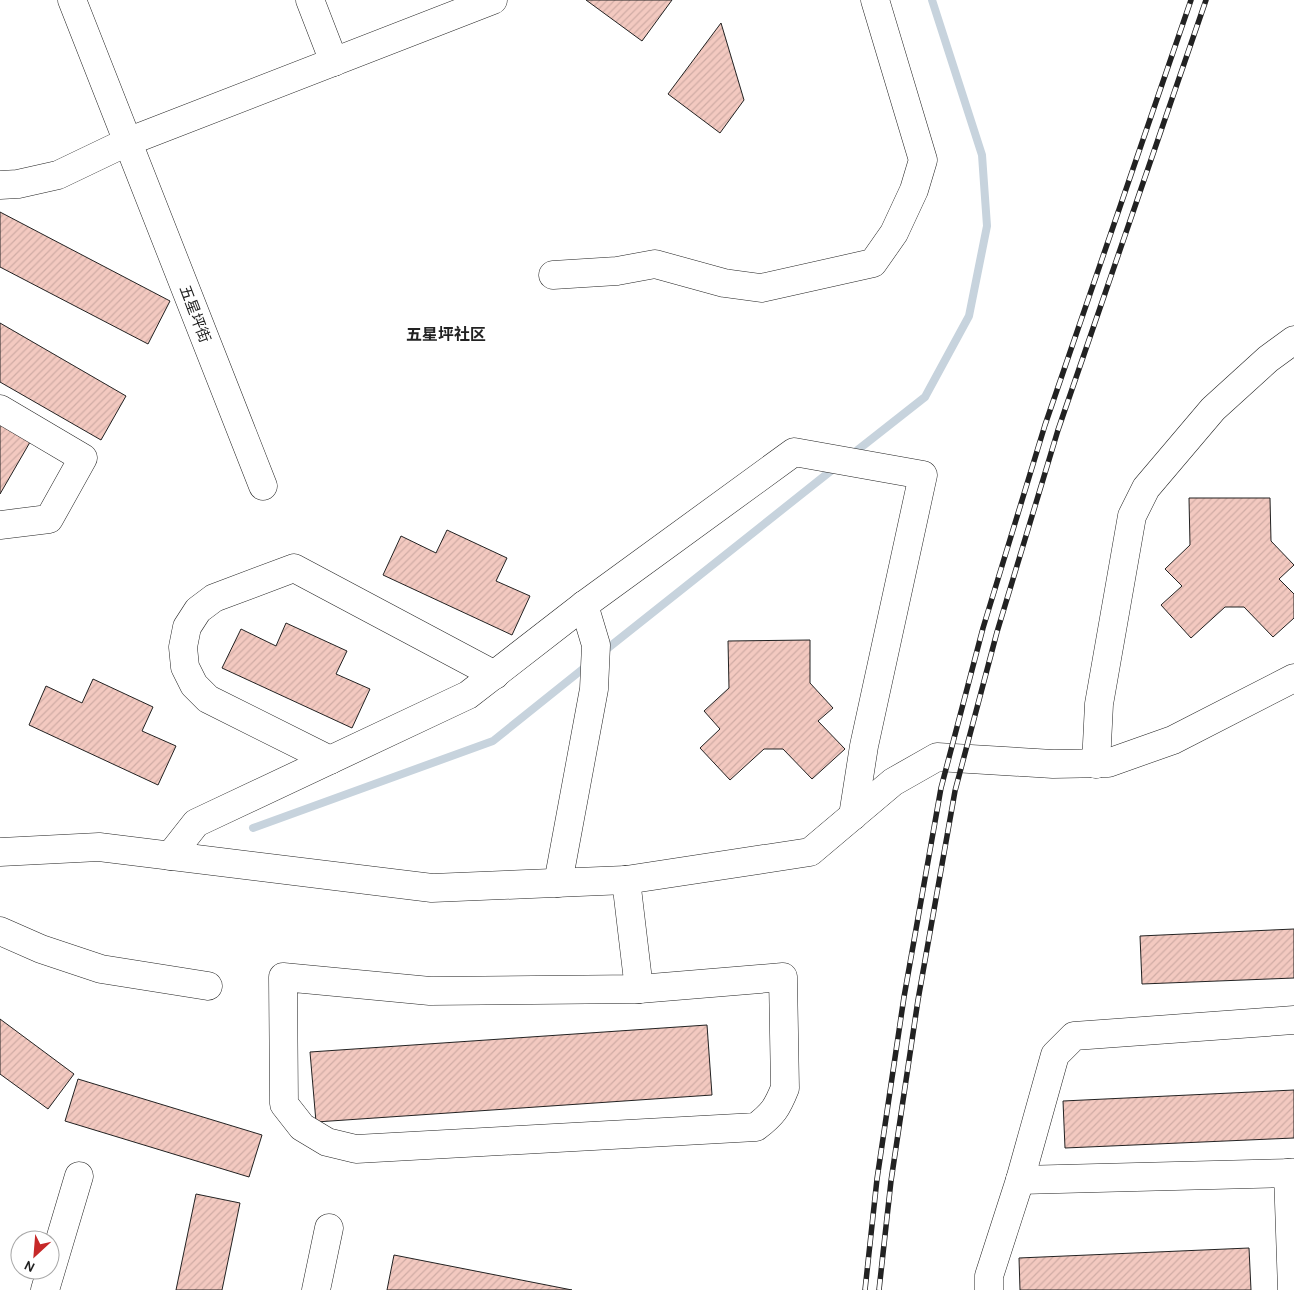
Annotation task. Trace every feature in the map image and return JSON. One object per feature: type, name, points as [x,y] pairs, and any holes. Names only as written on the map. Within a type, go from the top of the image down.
[{"type":"street","name":"五星坪街","points":[[72,0],[262,486]]},
{"type":"street","points":[[310,0],[334,62]]},
{"type":"street","points":[[0,185],[18,184],[58,175],[127,142],[493,0]]},
{"type":"street","points":[[553,275],[617,271],[654,264],[724,283],[761,288],[873,263],[894,233],[914,190],[923,160],[875,0]]},
{"type":"street","points":[[1096,764],[1099,704],[1132,516],[1146,488],[1213,409],[1268,358],[1294,340]]},
{"type":"street","points":[[0,409],[83,458],[49,519],[0,525]]},
{"type":"street","points":[[170,856],[196,823],[468,695],[584,605],[794,452],[923,475],[864,746],[853,816]]},
{"type":"street","points":[[330,760],[208,699],[194,685],[185,667],[183,647],[187,627],[198,610],[214,598],[294,568],[495,674]]},
{"type":"street","points":[[558,883],[594,689],[596,645],[584,605]]},
{"type":"street","points":[[0,852],[99,848],[432,888],[626,880],[810,852],[892,782],[937,757],[1053,764],[1108,763],[1173,740],[1294,678]]},
{"type":"street","points":[[626,880],[639,989]]},
{"type":"street","points":[[0,930],[41,949],[101,969],[208,986]]},
{"type":"street","points":[[283,977],[430,992],[639,989],[783,977],[784,1088],[779,1104],[769,1117],[756,1127],[356,1149],[327,1142],[302,1127],[284,1104],[283,977]]},
{"type":"street","points":[[989,1290],[989,1276],[1020,1180],[1055,1055],[1074,1036],[1294,1020]]},
{"type":"street","points":[[1020,1180],[1291,1173],[1292,1290]]},
{"type":"street","points":[[44,1290],[79,1176]]},
{"type":"street","points":[[316,1290],[328,1228]]},
{"type":"building","points":[[586,0],[672,0],[642,41]]},
{"type":"building","points":[[721,23],[744,100],[720,133],[668,94]]},
{"type":"building","points":[[0,212],[170,301],[148,344],[0,267]]},
{"type":"building","points":[[0,323],[126,396],[101,440],[0,382]]},
{"type":"building","points":[[0,418],[33,437],[0,494]]},
{"type":"building","points":[[1189,498],[1270,498],[1271,541],[1294,565],[1279,579],[1294,594],[1294,618],[1273,637],[1244,607],[1225,607],[1191,638],[1161,605],[1182,586],[1165,569],[1190,545]]},
{"type":"building","points":[[447,530],[507,558],[496,581],[530,596],[512,635],[383,575],[401,536],[436,553]]},
{"type":"building","points":[[286,623],[347,651],[336,674],[370,689],[352,728],[222,668],[241,629],[276,646]]},
{"type":"building","points":[[810,640],[810,683],[833,708],[818,721],[845,749],[812,779],[783,749],[764,749],[730,780],[700,748],[720,729],[704,711],[729,688],[728,641]]},
{"type":"building","points":[[93,679],[153,707],[142,731],[176,746],[158,785],[29,725],[46,686],[82,703]]},
{"type":"building","points":[[1294,929],[1294,978],[1142,984],[1140,936]]},
{"type":"building","points":[[0,1019],[74,1074],[48,1109],[0,1074]]},
{"type":"building","points":[[707,1025],[712,1095],[316,1122],[310,1052]]},
{"type":"building","points":[[78,1079],[262,1135],[249,1177],[65,1121]]},
{"type":"building","points":[[1294,1090],[1294,1138],[1065,1148],[1063,1101]]},
{"type":"building","points":[[196,1194],[240,1203],[222,1290],[176,1290]]},
{"type":"building","points":[[1249,1248],[1251,1290],[1020,1290],[1019,1258]]},
{"type":"building","points":[[394,1255],[572,1290],[387,1290]]},
{"type":"waterway","points":[[850,456],[925,397],[969,316],[987,226],[982,155],[932,0]]},
{"type":"waterway","points":[[603,652],[837,466]]},
{"type":"waterway","points":[[253,828],[493,741],[589,664]]},
{"type":"railway","points":[[865,1290],[877,1179],[904,997],[941,788],[983,628],[1045,425],[1191,0]]},
{"type":"railway","points":[[879,1290],[891,1181],[918,1000],[955,791],[997,632],[1058,430],[1206,0]]},
{"type":"district","name":"五星坪社区","points":[[446,334]]}]
